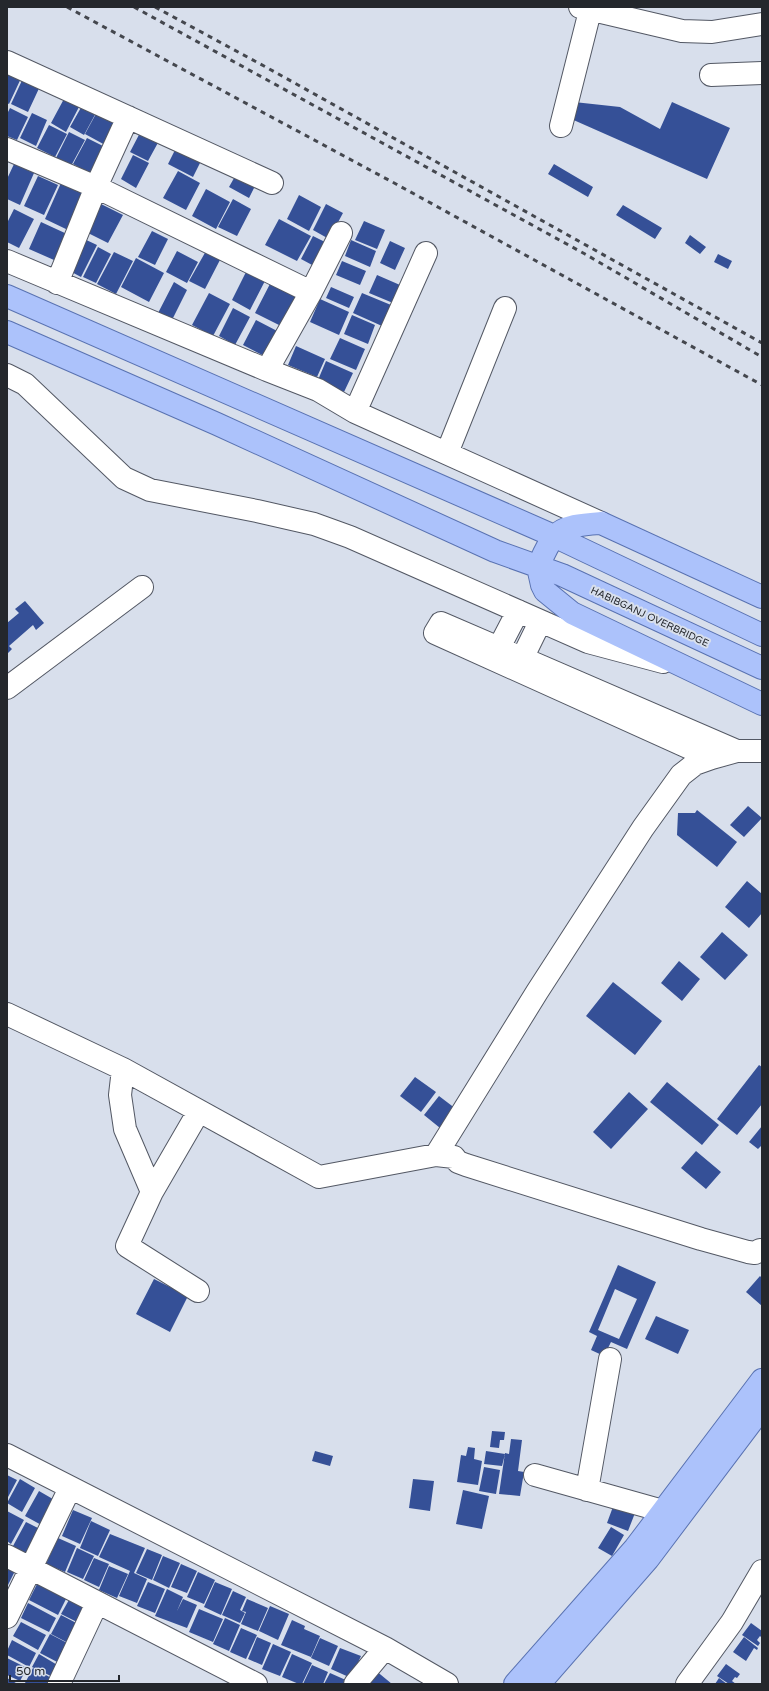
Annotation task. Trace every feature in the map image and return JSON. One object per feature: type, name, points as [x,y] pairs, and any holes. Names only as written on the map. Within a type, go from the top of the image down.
[{"type":"main road","points":[[7,296],[554,536],[762,636]]},
{"type":"main road","name":"HABIBGANJ OVERBRIDGE","points":[[7,332],[217,424],[495,550],[562,575],[762,667]]},
{"type":"main road","points":[[762,598],[601,523],[578,526],[564,530],[554,536],[538,567],[545,591],[572,613],[762,704]]},
{"type":"main road","points":[[515,1684],[635,1548],[762,1380]]},
{"type":"main road","points":[[539,1684],[648,1559],[762,1408]]},
{"type":"street","points":[[561,126],[587,8],[682,31],[712,32],[758,20]]},
{"type":"street","points":[[7,62],[272,183]]},
{"type":"street","points":[[711,75],[762,73]]},
{"type":"street","points":[[57,283],[96,187],[128,117]]},
{"type":"street","points":[[7,149],[96,187],[311,292]]},
{"type":"street","points":[[267,370],[311,292],[341,233]]},
{"type":"street","points":[[355,412],[426,253]]},
{"type":"street","points":[[7,261],[318,390],[355,412],[601,523]]},
{"type":"street","points":[[447,454],[505,308]]},
{"type":"street","points":[[7,375],[25,384],[124,478],[150,490],[314,524],[350,536],[540,622],[588,642],[693,670]]},
{"type":"street","points":[[7,688],[142,587]]},
{"type":"street","points":[[518,611],[496,653],[712,758]]},
{"type":"street","points":[[520,664],[540,622]]},
{"type":"street","points":[[520,664],[737,751]]},
{"type":"street","points":[[445,1156],[537,992],[643,828],[681,775],[695,764],[712,758],[737,751],[762,751]]},
{"type":"street","points":[[7,1014],[123,1069],[319,1177],[463,1154],[745,1242],[756,1246],[761,1250]]},
{"type":"street","points":[[123,1069],[120,1095],[125,1129],[152,1192]]},
{"type":"street","points":[[198,1291],[127,1246],[152,1192],[199,1111]]},
{"type":"street","points":[[587,1490],[610,1359]]},
{"type":"street","points":[[7,1455],[386,1648],[447,1684]]},
{"type":"street","points":[[535,1475],[663,1511]]},
{"type":"street","points":[[7,1617],[70,1488]]},
{"type":"street","points":[[7,1556],[97,1603],[230,1679],[256,1684]]},
{"type":"street","points":[[687,1684],[732,1622],[762,1571]]},
{"type":"street","points":[[59,1684],[97,1603]]},
{"type":"street","points":[[355,1684],[386,1648]]},
{"type":"building","points":[[7,69],[23,74],[9,104],[7,103]]},
{"type":"building","points":[[25,74],[42,82],[28,112],[11,104]]},
{"type":"building","points":[[65,97],[80,105],[66,132],[51,123]]},
{"type":"building","points":[[574,102],[620,107],[660,129],[672,102],[730,128],[707,179],[569,118]]},
{"type":"building","points":[[83,104],[97,111],[84,135],[70,127]]},
{"type":"building","points":[[10,108],[28,117],[17,140],[7,136],[7,114]]},
{"type":"building","points":[[98,110],[120,121],[107,146],[85,134]]},
{"type":"building","points":[[32,113],[47,120],[36,146],[20,138]]},
{"type":"building","points":[[49,125],[67,134],[55,157],[37,148]]},
{"type":"building","points":[[142,129],[160,139],[148,161],[130,152]]},
{"type":"building","points":[[69,132],[85,140],[71,166],[56,158]]},
{"type":"building","points":[[87,138],[107,148],[93,175],[73,164]]},
{"type":"building","points":[[177,146],[202,159],[193,177],[168,164]]},
{"type":"building","points":[[133,155],[149,163],[136,188],[121,179]]},
{"type":"building","points":[[14,164],[34,173],[20,205],[7,199],[7,179]]},
{"type":"building","points":[[554,164],[593,187],[588,197],[548,174]]},
{"type":"building","points":[[178,171],[200,183],[186,210],[163,198]]},
{"type":"building","points":[[238,171],[257,182],[249,198],[229,187]]},
{"type":"building","points":[[38,176],[58,185],[44,215],[24,206]]},
{"type":"building","points":[[61,183],[84,193],[68,230],[45,219]]},
{"type":"building","points":[[206,189],[230,202],[216,229],[192,216]]},
{"type":"building","points":[[299,195],[321,207],[309,231],[287,219]]},
{"type":"building","points":[[233,199],[251,209],[237,236],[218,227]]},
{"type":"building","points":[[101,204],[123,215],[108,243],[86,232]]},
{"type":"building","points":[[326,204],[343,213],[329,239],[313,230]]},
{"type":"building","points":[[623,205],[662,228],[655,239],[616,215]]},
{"type":"building","points":[[14,209],[34,219],[19,248],[7,242],[7,223]]},
{"type":"building","points":[[279,219],[311,236],[297,261],[265,245]]},
{"type":"building","points":[[364,221],[385,230],[377,249],[355,240]]},
{"type":"building","points":[[41,222],[67,234],[54,260],[29,249]]},
{"type":"building","points":[[152,231],[168,239],[155,265],[138,257]]},
{"type":"building","points":[[690,235],[706,247],[700,254],[685,243]]},
{"type":"building","points":[[313,236],[327,243],[314,266],[301,259]]},
{"type":"building","points":[[82,238],[97,245],[81,277],[66,269]]},
{"type":"building","points":[[351,240],[376,251],[370,267],[345,256]]},
{"type":"building","points":[[390,241],[405,248],[395,270],[380,263]]},
{"type":"building","points":[[98,247],[111,254],[96,283],[83,277]]},
{"type":"building","points":[[177,251],[198,262],[187,283],[166,272]]},
{"type":"building","points":[[206,251],[221,258],[205,289],[189,281]]},
{"type":"building","points":[[114,252],[133,261],[116,294],[97,284]]},
{"type":"building","points":[[718,254],[732,261],[728,269],[714,262]]},
{"type":"building","points":[[136,258],[164,273],[149,302],[121,287]]},
{"type":"building","points":[[342,261],[366,271],[360,285],[336,275]]},
{"type":"building","points":[[248,268],[267,277],[250,310],[232,300]]},
{"type":"building","points":[[377,275],[400,285],[393,303],[369,293]]},
{"type":"building","points":[[272,280],[297,294],[281,326],[255,313]]},
{"type":"building","points":[[174,282],[187,290],[171,322],[157,315]]},
{"type":"building","points":[[331,287],[354,297],[349,308],[326,298]]},
{"type":"building","points":[[209,293],[230,304],[213,336],[192,325]]},
{"type":"building","points":[[362,293],[391,305],[382,326],[353,313]]},
{"type":"building","points":[[320,299],[349,312],[339,335],[310,322]]},
{"type":"building","points":[[233,308],[250,317],[235,345],[219,336]]},
{"type":"building","points":[[352,315],[375,325],[368,344],[344,334]]},
{"type":"building","points":[[256,320],[281,333],[268,358],[243,345]]},
{"type":"building","points":[[340,338],[365,349],[356,370],[330,359]]},
{"type":"building","points":[[296,346],[325,359],[317,377],[288,365]]},
{"type":"building","points":[[326,361],[353,373],[344,392],[318,380]]},
{"type":"building","points":[[25,601],[44,623],[36,630],[33,625],[9,646],[12,649],[7,654],[7,623],[19,613],[15,609]]},
{"type":"building","points":[[748,806],[762,818],[744,837],[730,825]]},
{"type":"building","points":[[697,810],[737,842],[717,867],[677,835],[678,813],[695,813]]},
{"type":"building","points":[[747,881],[762,894],[762,913],[749,928],[725,907]]},
{"type":"building","points":[[722,932],[748,955],[725,980],[700,957]]},
{"type":"building","points":[[679,961],[700,979],[682,1001],[661,983]]},
{"type":"building","points":[[613,982],[662,1021],[635,1055],[586,1016]]},
{"type":"building","points":[[759,1065],[762,1067],[762,1104],[737,1135],[717,1119]]},
{"type":"building","points":[[415,1077],[436,1092],[421,1112],[400,1096]]},
{"type":"building","points":[[667,1082],[719,1125],[702,1145],[650,1102]]},
{"type":"building","points":[[629,1092],[648,1109],[611,1149],[593,1132]]},
{"type":"building","points":[[439,1096],[460,1112],[445,1132],[424,1115]]},
{"type":"building","points":[[762,1126],[762,1145],[758,1149],[749,1142]]},
{"type":"building","points":[[696,1151],[721,1172],[706,1189],[681,1168]]},
{"type":"building","points":[[618,1265],[656,1282],[627,1349],[611,1342],[604,1356],[591,1350],[597,1336],[589,1332]],"holes":[[[615,1289],[637,1299],[619,1339],[598,1330]]]},
{"type":"building","points":[[760,1276],[762,1278],[762,1306],[746,1292]]},
{"type":"building","points":[[154,1279],[188,1296],[170,1332],[136,1314]]},
{"type":"building","points":[[656,1316],[689,1330],[678,1354],[645,1339]]},
{"type":"building","points":[[492,1431],[505,1432],[504,1440],[500,1440],[499,1448],[490,1447]]},
{"type":"building","points":[[511,1439],[522,1440],[518,1471],[524,1472],[520,1496],[499,1494],[505,1453],[509,1454]]},
{"type":"building","points":[[468,1447],[475,1448],[474,1459],[482,1461],[478,1485],[457,1482],[461,1455],[466,1456]]},
{"type":"building","points":[[315,1451],[333,1456],[330,1466],[312,1461]]},
{"type":"building","points":[[486,1451],[505,1454],[502,1466],[484,1464]]},
{"type":"building","points":[[484,1467],[500,1470],[496,1494],[479,1491]]},
{"type":"building","points":[[7,1475],[17,1480],[7,1499]]},
{"type":"building","points":[[20,1479],[35,1488],[22,1512],[7,1503]]},
{"type":"building","points":[[413,1479],[434,1481],[430,1511],[409,1508]]},
{"type":"building","points":[[463,1490],[489,1496],[482,1529],[456,1524]]},
{"type":"building","points":[[39,1491],[58,1502],[45,1527],[25,1516]]},
{"type":"building","points":[[614,1504],[635,1513],[628,1531],[607,1523]]},
{"type":"building","points":[[73,1510],[92,1518],[80,1544],[62,1536]]},
{"type":"building","points":[[7,1511],[24,1520],[11,1544],[7,1541]]},
{"type":"building","points":[[91,1521],[110,1530],[98,1556],[80,1548]]},
{"type":"building","points":[[26,1522],[44,1531],[30,1556],[13,1546]]},
{"type":"building","points":[[611,1527],[624,1535],[612,1556],[598,1548]]},
{"type":"building","points":[[110,1534],[145,1548],[134,1573],[147,1579],[137,1603],[119,1596],[130,1571],[99,1557]]},
{"type":"building","points":[[58,1538],[76,1546],[65,1572],[46,1564]]},
{"type":"building","points":[[77,1548],[94,1556],[83,1579],[67,1572]]},
{"type":"building","points":[[147,1549],[162,1555],[152,1580],[136,1573]]},
{"type":"building","points":[[163,1556],[180,1563],[169,1588],[153,1580]]},
{"type":"building","points":[[94,1558],[109,1564],[99,1587],[84,1580]]},
{"type":"building","points":[[7,1564],[16,1569],[8,1585],[7,1584]]},
{"type":"building","points":[[181,1564],[197,1571],[187,1593],[171,1587]]},
{"type":"building","points":[[109,1566],[128,1574],[117,1598],[99,1590]]},
{"type":"building","points":[[198,1572],[215,1580],[204,1604],[187,1597]]},
{"type":"building","points":[[38,1582],[67,1597],[58,1615],[29,1600]]},
{"type":"building","points":[[148,1582],[165,1589],[155,1613],[137,1606]]},
{"type":"building","points":[[215,1582],[232,1589],[221,1615],[204,1607]]},
{"type":"building","points":[[167,1589],[183,1597],[177,1611],[183,1599],[197,1605],[187,1628],[155,1616]]},
{"type":"building","points":[[233,1591],[246,1597],[240,1610],[245,1613],[240,1623],[222,1615]]},
{"type":"building","points":[[70,1598],[90,1608],[81,1624],[61,1614]]},
{"type":"building","points":[[247,1599],[268,1608],[258,1631],[241,1624],[246,1612],[242,1611]]},
{"type":"building","points":[[28,1603],[56,1618],[49,1632],[21,1618]]},
{"type":"building","points":[[270,1606],[289,1614],[278,1640],[259,1631]]},
{"type":"building","points":[[199,1609],[223,1619],[213,1642],[189,1632]]},
{"type":"building","points":[[61,1615],[82,1626],[72,1645],[51,1634]]},
{"type":"building","points":[[225,1618],[240,1625],[229,1651],[213,1644]]},
{"type":"building","points":[[292,1620],[305,1626],[304,1629],[320,1636],[311,1657],[281,1645]]},
{"type":"building","points":[[21,1622],[46,1635],[38,1650],[13,1636]]},
{"type":"building","points":[[751,1623],[762,1631],[762,1638],[760,1636],[757,1640],[760,1643],[758,1646],[742,1635]]},
{"type":"building","points":[[241,1628],[257,1635],[246,1659],[230,1652]]},
{"type":"building","points":[[50,1634],[71,1645],[61,1664],[40,1653]]},
{"type":"building","points":[[257,1637],[271,1643],[262,1665],[248,1659]]},
{"type":"building","points":[[744,1637],[758,1648],[757,1650],[754,1648],[746,1661],[733,1652]]},
{"type":"building","points":[[320,1638],[338,1646],[329,1666],[311,1658]]},
{"type":"building","points":[[12,1640],[36,1653],[29,1667],[7,1655],[7,1651]]},
{"type":"building","points":[[273,1644],[291,1652],[280,1676],[262,1669]]},
{"type":"building","points":[[340,1648],[361,1656],[351,1678],[331,1669]]},
{"type":"building","points":[[39,1654],[59,1666],[53,1677],[32,1667]]},
{"type":"building","points":[[292,1654],[312,1663],[302,1684],[282,1677]]},
{"type":"building","points":[[7,1658],[27,1668],[20,1681],[7,1675]]},
{"type":"building","points":[[726,1664],[740,1674],[732,1681],[736,1684],[729,1684],[717,1676]]},
{"type":"building","points":[[312,1665],[328,1672],[323,1684],[303,1684]]},
{"type":"building","points":[[33,1668],[55,1680],[53,1684],[25,1683]]},
{"type":"building","points":[[375,1670],[392,1684],[364,1684]]},
{"type":"building","points":[[330,1673],[348,1681],[347,1684],[324,1684]]},
{"type":"building","points":[[7,1678],[16,1683],[16,1684],[7,1684]]},
{"type":"building","points":[[719,1678],[727,1684],[715,1684]]},
{"type":"railway","points":[[67,7],[396,184],[762,385]]},
{"type":"railway","points":[[134,7],[585,254],[762,357]]},
{"type":"railway","points":[[155,7],[762,343]]}]
